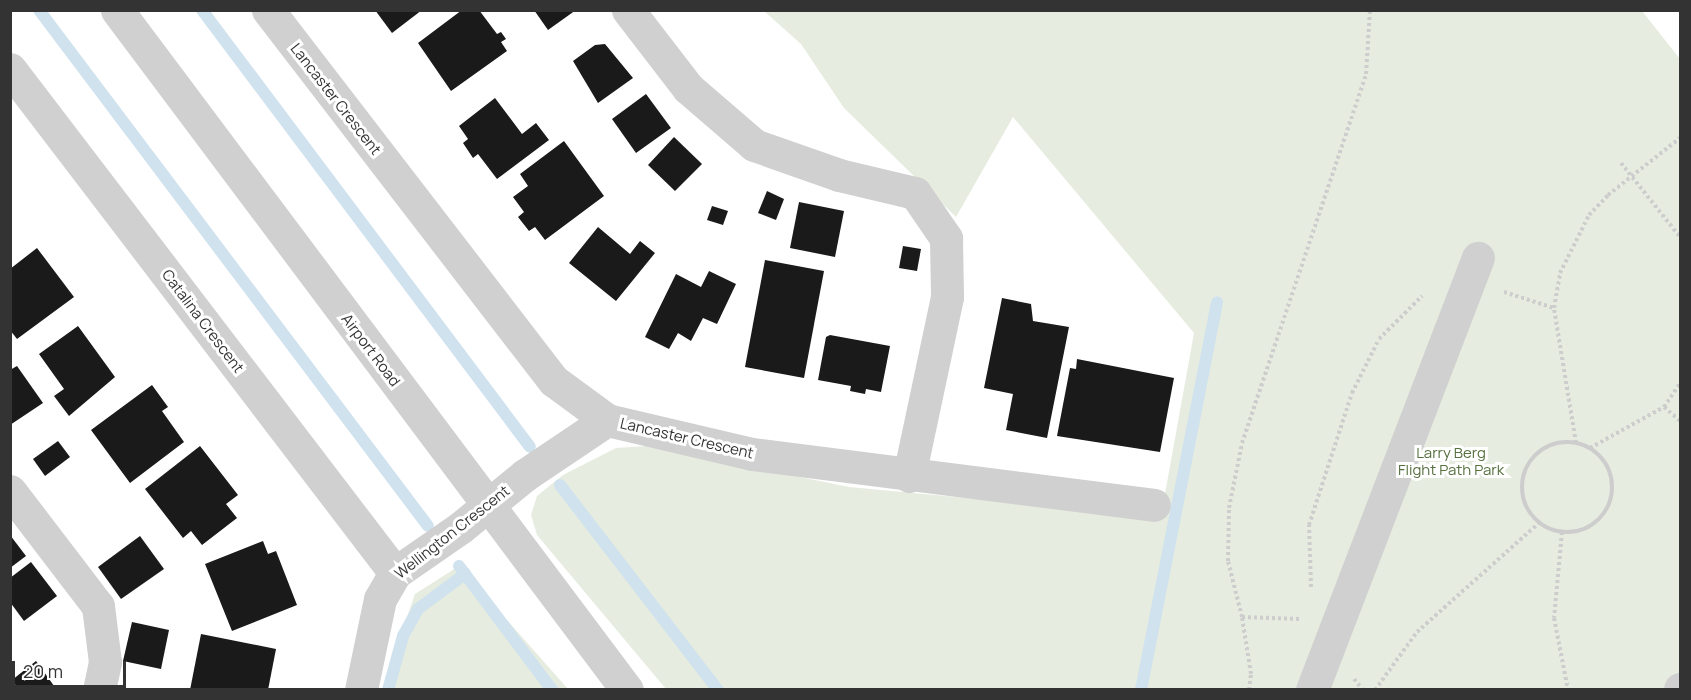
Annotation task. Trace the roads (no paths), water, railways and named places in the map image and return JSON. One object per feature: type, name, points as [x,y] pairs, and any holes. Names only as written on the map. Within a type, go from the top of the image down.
[{"type":"street","name":"Airport Road","points":[[117,10],[627,690]]},
{"type":"street","name":"Lancaster Crescent","points":[[268,10],[554,381],[607,420],[752,454],[909,476],[1154,505]]},
{"type":"street","points":[[628,10],[688,88],[754,145],[839,175],[915,193],[946,238],[947,297],[909,476]]},
{"type":"street","name":"Catalina Crescent","points":[[10,69],[395,573]]},
{"type":"street","points":[[1312,690],[1478,258]]},
{"type":"street","name":"Wellington Crescent","points":[[361,690],[380,598],[395,573],[607,420]]},
{"type":"street","points":[[10,492],[98,606],[105,662],[99,690]]},
{"type":"waterway","points":[[39,10],[428,526]]},
{"type":"waterway","points":[[202,10],[530,447]]},
{"type":"waterway","points":[[1141,690],[1217,302]]},
{"type":"waterway","points":[[560,485],[718,690]]},
{"type":"waterway","points":[[459,566],[552,690]]},
{"type":"waterway","points":[[388,690],[403,636],[418,609],[465,574]]},
{"type":"park label","name":"Larry Berg Flight Path Park","points":[[1451,460]]}]
